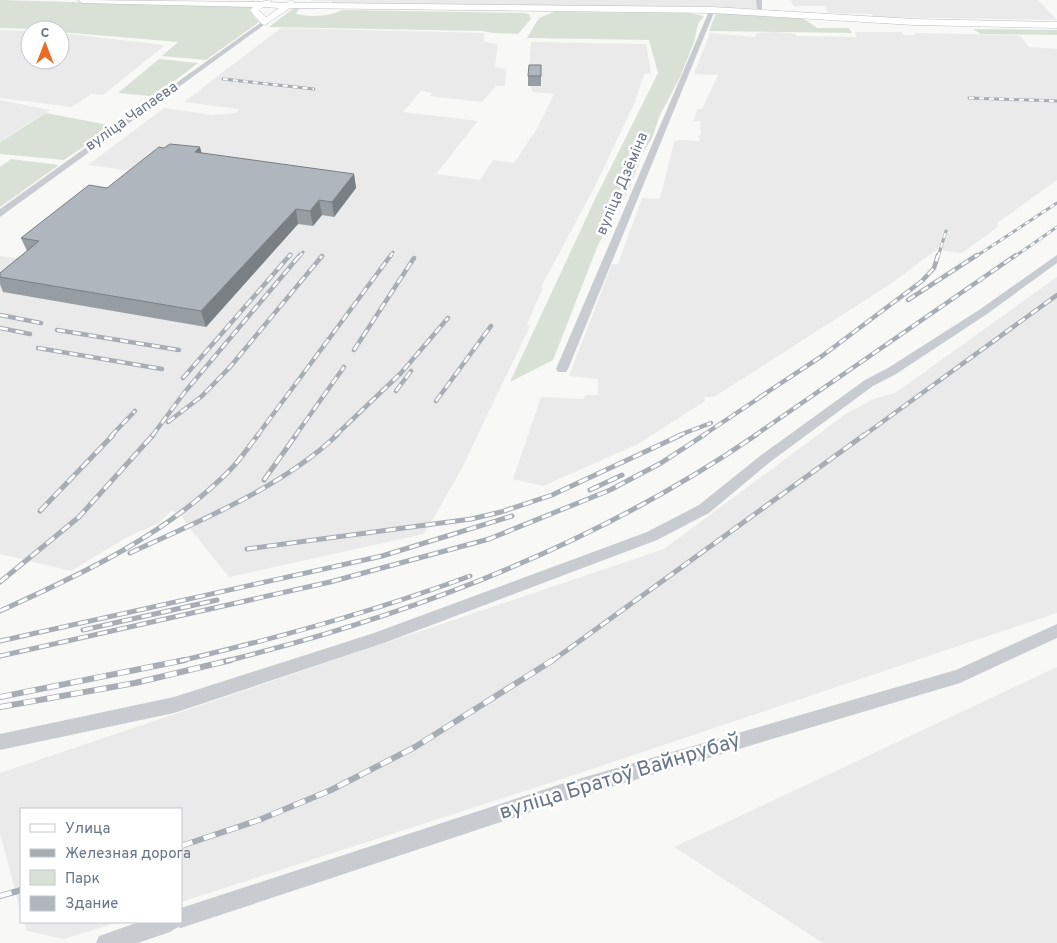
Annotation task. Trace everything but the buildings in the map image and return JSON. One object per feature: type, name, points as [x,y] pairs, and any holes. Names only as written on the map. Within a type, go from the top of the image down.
[{"type":"main road","points":[[82,0],[712,10],[905,22],[1057,25]]},
{"type":"main road","points":[[264,2],[254,10],[265,22]]},
{"type":"main road","name":"вуліца Чапаева","points":[[265,22],[292,2]]},
{"type":"street","points":[[760,0],[760,13]]},
{"type":"street","name":"вуліца Дзёміна","points":[[562,369],[712,10]]},
{"type":"street","name":"вуліца Чапаева","points":[[0,214],[265,22]]},
{"type":"street","points":[[0,742],[174,705],[378,638],[652,536],[704,508],[765,459],[869,382],[892,371],[983,312],[1057,258]]},
{"type":"street","name":"вуліца Братоў Вайнрубаў","points":[[182,918],[560,793],[960,676],[1057,631]]},
{"type":"street","points":[[106,943],[167,923]]},
{"type":"shaded area","points":[[312,0],[756,0],[756,9],[523,6],[520,4],[488,6],[331,4],[332,1]]},
{"type":"shaded area","points":[[791,0],[1038,0],[1057,20],[873,17],[872,14],[828,13],[825,6],[793,6]]},
{"type":"shaded area","points":[[281,28],[484,33],[484,42],[498,44],[495,67],[506,69],[505,86],[496,86],[482,102],[430,96],[433,93],[421,91],[403,112],[478,121],[436,174],[480,180],[493,160],[514,163],[538,127],[554,94],[532,92],[531,86],[528,85],[531,42],[646,44],[651,73],[644,74],[635,102],[593,190],[541,287],[543,288],[527,324],[530,326],[461,470],[424,534],[229,577],[188,526],[180,513],[171,511],[159,523],[127,537],[71,571],[0,554],[0,256],[23,259],[148,173],[88,165],[164,108],[212,115],[236,113],[239,109],[184,102]]},
{"type":"shaded area","points":[[0,30],[20,31],[20,70],[70,70],[70,34],[165,45],[103,95],[91,94],[72,107],[0,98]]},
{"type":"shaded area","points":[[855,32],[902,32],[903,35],[915,35],[914,33],[1015,35],[1020,36],[1029,47],[1057,49],[1057,180],[997,223],[999,226],[962,253],[936,250],[892,283],[714,397],[704,397],[705,401],[638,444],[543,486],[513,479],[541,397],[584,399],[585,395],[598,395],[598,379],[569,376],[612,264],[618,264],[642,198],[660,199],[674,142],[679,140],[700,141],[700,138],[697,137],[701,135],[700,121],[693,121],[698,109],[702,109],[718,75],[694,74],[710,33],[755,37],[757,33],[795,34],[797,36],[857,37]]},
{"type":"shaded area","points":[[0,100],[50,110],[0,141]]},
{"type":"shaded area","points":[[1057,277],[1057,613],[568,777],[182,902],[182,808],[20,808],[20,909],[0,833],[0,773],[664,549],[847,413],[874,399],[895,393]]},
{"type":"shaded area","points":[[1057,667],[1057,943],[823,943],[674,847]]},
{"type":"shaded area","points":[[24,923],[116,923],[64,939],[27,931]]},
{"type":"green space","points":[[0,0],[253,7],[249,10],[259,22],[206,60],[162,56],[178,42],[70,33],[70,20],[20,20],[20,29],[0,28]]},
{"type":"green space","points":[[294,8],[299,8],[296,14],[307,16],[325,15],[342,10],[524,13],[529,14],[531,19],[518,34],[483,31],[269,27]]},
{"type":"green space","points":[[554,12],[688,13],[704,16],[698,24],[694,42],[680,77],[660,115],[630,187],[598,245],[553,360],[510,382],[596,197],[658,73],[649,40],[527,38],[539,18]]},
{"type":"green space","points":[[716,13],[797,17],[806,20],[817,28],[849,28],[852,33],[709,31]]},
{"type":"green space","points":[[973,29],[1057,30],[1057,35],[981,34]]},
{"type":"green space","points":[[159,59],[198,63],[156,95],[118,93]]},
{"type":"green space","points":[[46,113],[114,126],[64,160],[0,154],[0,142]]},
{"type":"green space","points":[[11,159],[59,165],[0,207],[0,167]]},
{"type":"railway","points":[[223,79],[314,89]]},
{"type":"railway","points":[[969,98],[1057,101]]},
{"type":"railway","points":[[975,257],[1057,203]]},
{"type":"railway","points":[[1014,257],[1057,227]]},
{"type":"railway","points":[[938,257],[946,231]]},
{"type":"railway","points":[[299,257],[303,252]]},
{"type":"railway","points":[[390,257],[393,252]]},
{"type":"railway","points":[[183,378],[290,255]]},
{"type":"railway","points":[[152,436],[184,393],[300,255]]},
{"type":"railway","points":[[257,436],[391,255]]},
{"type":"railway","points":[[760,397],[822,356],[922,281],[934,268],[938,255]]},
{"type":"railway","points":[[908,300],[977,255]]},
{"type":"railway","points":[[754,436],[1016,255]]},
{"type":"railway","points":[[168,422],[202,396],[230,367],[322,256]]},
{"type":"railway","points":[[354,350],[414,258]]},
{"type":"railway","points":[[863,436],[1057,295]]},
{"type":"railway","points":[[0,315],[41,323]]},
{"type":"railway","points":[[335,436],[401,373],[448,318]]},
{"type":"railway","points":[[436,401],[491,326]]},
{"type":"railway","points":[[0,328],[30,334]]},
{"type":"railway","points":[[57,330],[179,350]]},
{"type":"railway","points":[[38,348],[162,369]]},
{"type":"railway","points":[[295,436],[344,367]]},
{"type":"railway","points":[[396,391],[411,371]]},
{"type":"railway","points":[[702,436],[765,394]]},
{"type":"railway","points":[[111,436],[135,411]]},
{"type":"railway","points":[[677,436],[711,423]]},
{"type":"railway","points":[[40,511],[113,435]]},
{"type":"railway","points":[[0,582],[79,517],[153,435]]},
{"type":"railway","points":[[0,611],[122,551],[179,514],[234,466],[258,435]]},
{"type":"railway","points":[[264,480],[296,435]]},
{"type":"railway","points":[[130,553],[211,516],[265,487],[315,454],[337,435]]},
{"type":"railway","points":[[247,549],[471,519],[501,512],[552,495],[681,435]]},
{"type":"railway","points":[[0,656],[330,582],[489,539],[610,490],[661,463],[704,435]]},
{"type":"railway","points":[[226,661],[296,643],[365,622],[501,572],[632,510],[695,474],[756,435]]},
{"type":"railway","points":[[552,661],[864,435]]},
{"type":"railway","points":[[590,490],[622,475]]},
{"type":"railway","points":[[0,641],[382,556],[512,516]]},
{"type":"railway","points":[[180,661],[326,623],[470,576]]},
{"type":"railway","points":[[83,630],[217,600]]},
{"type":"railway","points":[[180,661],[185,660]]},
{"type":"railway","points":[[0,707],[135,683],[231,660]]},
{"type":"railway","points":[[182,846],[259,820],[331,790],[415,747],[553,660]]},
{"type":"railway","points":[[0,697],[180,661]]},
{"type":"railway","points":[[0,896],[20,890]]}]
